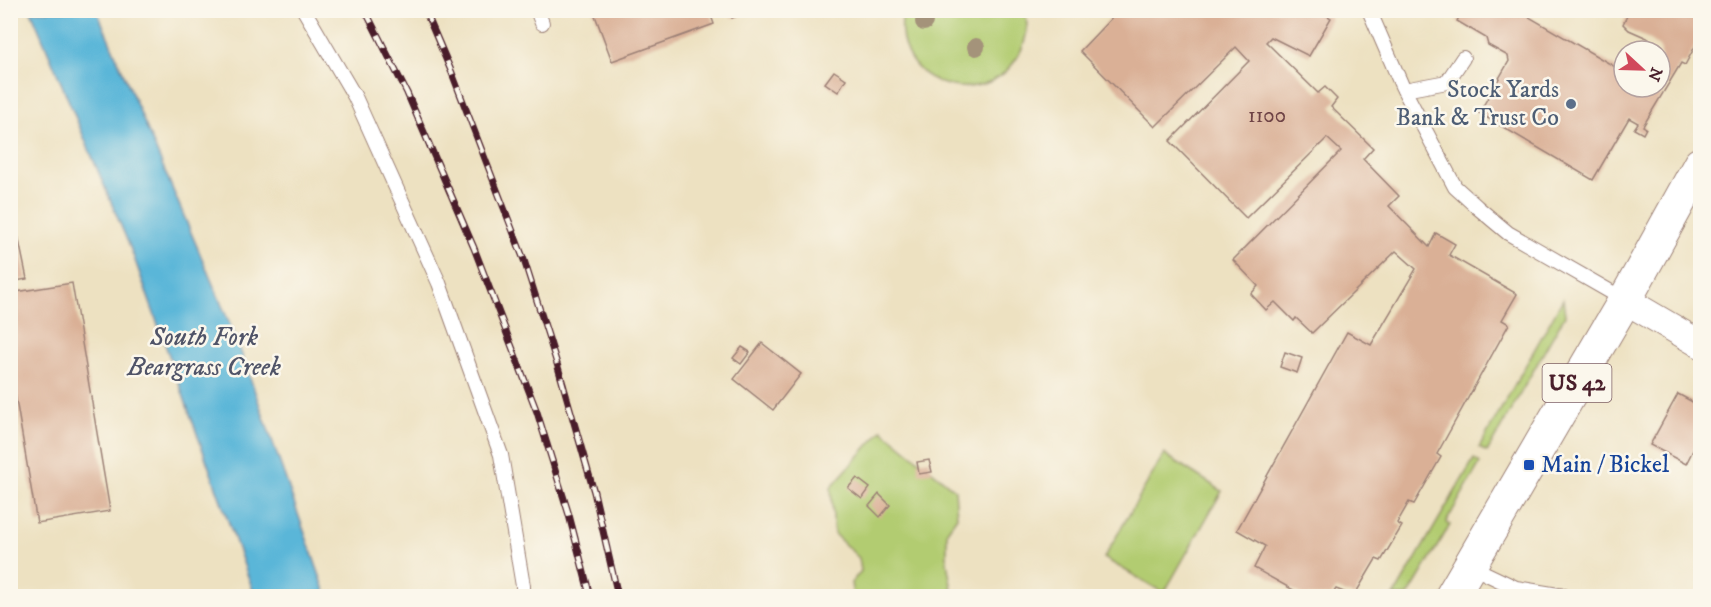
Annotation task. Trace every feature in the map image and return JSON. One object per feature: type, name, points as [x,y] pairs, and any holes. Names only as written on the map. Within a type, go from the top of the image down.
[{"type":"main road","name":"US 42","points":[[1452,597],[1625,300],[1701,164]]},
{"type":"street","points":[[1625,300],[1701,344]]},
{"type":"lane","points":[[304,10],[355,97],[439,283],[501,455],[523,597]]},
{"type":"lane","points":[[1374,14],[1404,90],[1455,187],[1508,233],[1625,300]]},
{"type":"lane","points":[[1404,90],[1447,82],[1463,58]]},
{"type":"lane","points":[[1470,566],[1516,588],[1564,597]]},
{"type":"green space","points":[[903,11],[941,11],[960,16],[969,11],[1025,11],[1026,35],[1018,57],[1002,75],[980,85],[957,87],[925,74],[910,58],[903,38]]},
{"type":"green space","points":[[1563,299],[1565,315],[1487,452],[1479,448]]},
{"type":"green space","points":[[882,430],[955,490],[957,517],[947,531],[947,562],[953,596],[853,596],[851,583],[861,571],[859,558],[834,534],[831,487]]},
{"type":"green space","points":[[1164,454],[1222,491],[1164,593],[1104,558]]},
{"type":"green space","points":[[1474,459],[1480,463],[1448,519],[1447,523],[1450,525],[1408,596],[1394,596]]},
{"type":"water","name":"South Fork Beargrass Creek","points":[[31,11],[97,11],[237,341],[327,596],[255,596],[132,252]]},
{"type":"building","points":[[593,10],[709,10],[714,24],[612,61]]},
{"type":"building","points":[[730,10],[751,10],[751,11],[732,18]]},
{"type":"building","points":[[1119,10],[1318,10],[1331,18],[1309,56],[1271,37],[1266,42],[1318,93],[1325,87],[1337,99],[1331,107],[1373,148],[1363,159],[1399,196],[1389,206],[1429,247],[1436,233],[1455,244],[1449,255],[1517,294],[1502,320],[1509,324],[1437,454],[1441,457],[1414,504],[1409,502],[1397,523],[1402,526],[1381,561],[1376,559],[1354,596],[1336,589],[1331,596],[1304,596],[1254,568],[1265,546],[1237,530],[1347,332],[1371,345],[1416,269],[1396,251],[1312,333],[1296,318],[1294,321],[1275,302],[1266,310],[1251,294],[1258,286],[1233,260],[1341,151],[1327,138],[1246,218],[1170,141],[1249,61],[1236,47],[1155,127],[1080,51]]},
{"type":"building","name":"Stock Yards Bank & Trust Co","points":[[1463,10],[1517,10],[1612,65],[1612,99],[1659,99],[1643,126],[1646,128],[1643,134],[1634,129],[1638,123],[1629,118],[1593,180],[1479,113],[1509,61],[1508,56],[1488,45],[1486,38],[1457,21]]},
{"type":"building","name":"Stock Yards Bank & Trust Co","points":[[1630,10],[1700,10],[1700,37],[1685,65],[1681,63],[1672,78],[1672,39],[1648,39],[1629,30],[1623,24]]},
{"type":"building","points":[[834,71],[846,79],[838,92],[825,83]]},
{"type":"building","points":[[10,197],[27,279],[10,282]]},
{"type":"building","points":[[72,283],[110,511],[37,523],[10,364],[10,293]]},
{"type":"building","points":[[762,343],[801,374],[773,410],[734,379]]},
{"type":"building","points":[[742,347],[750,352],[741,364],[733,358]]},
{"type":"building","points":[[1285,352],[1302,358],[1297,373],[1280,367]]},
{"type":"building","points":[[1678,394],[1700,406],[1700,436],[1686,464],[1650,445]]},
{"type":"building","points":[[929,460],[932,472],[919,474],[917,462]]},
{"type":"building","points":[[857,478],[870,488],[862,499],[848,488]]},
{"type":"building","points":[[879,494],[890,505],[880,517],[869,506]]},
{"type":"railway","points":[[365,10],[407,93],[474,248],[537,412],[569,515],[590,596]]},
{"type":"railway","points":[[425,10],[452,73],[524,260],[594,492],[618,596]]},
{"type":"place","name":"Stock Yards Bank & Trust Co","points":[[1571,104]]},
{"type":"place","name":"Main / Bickel","points":[[1529,465]]}]
